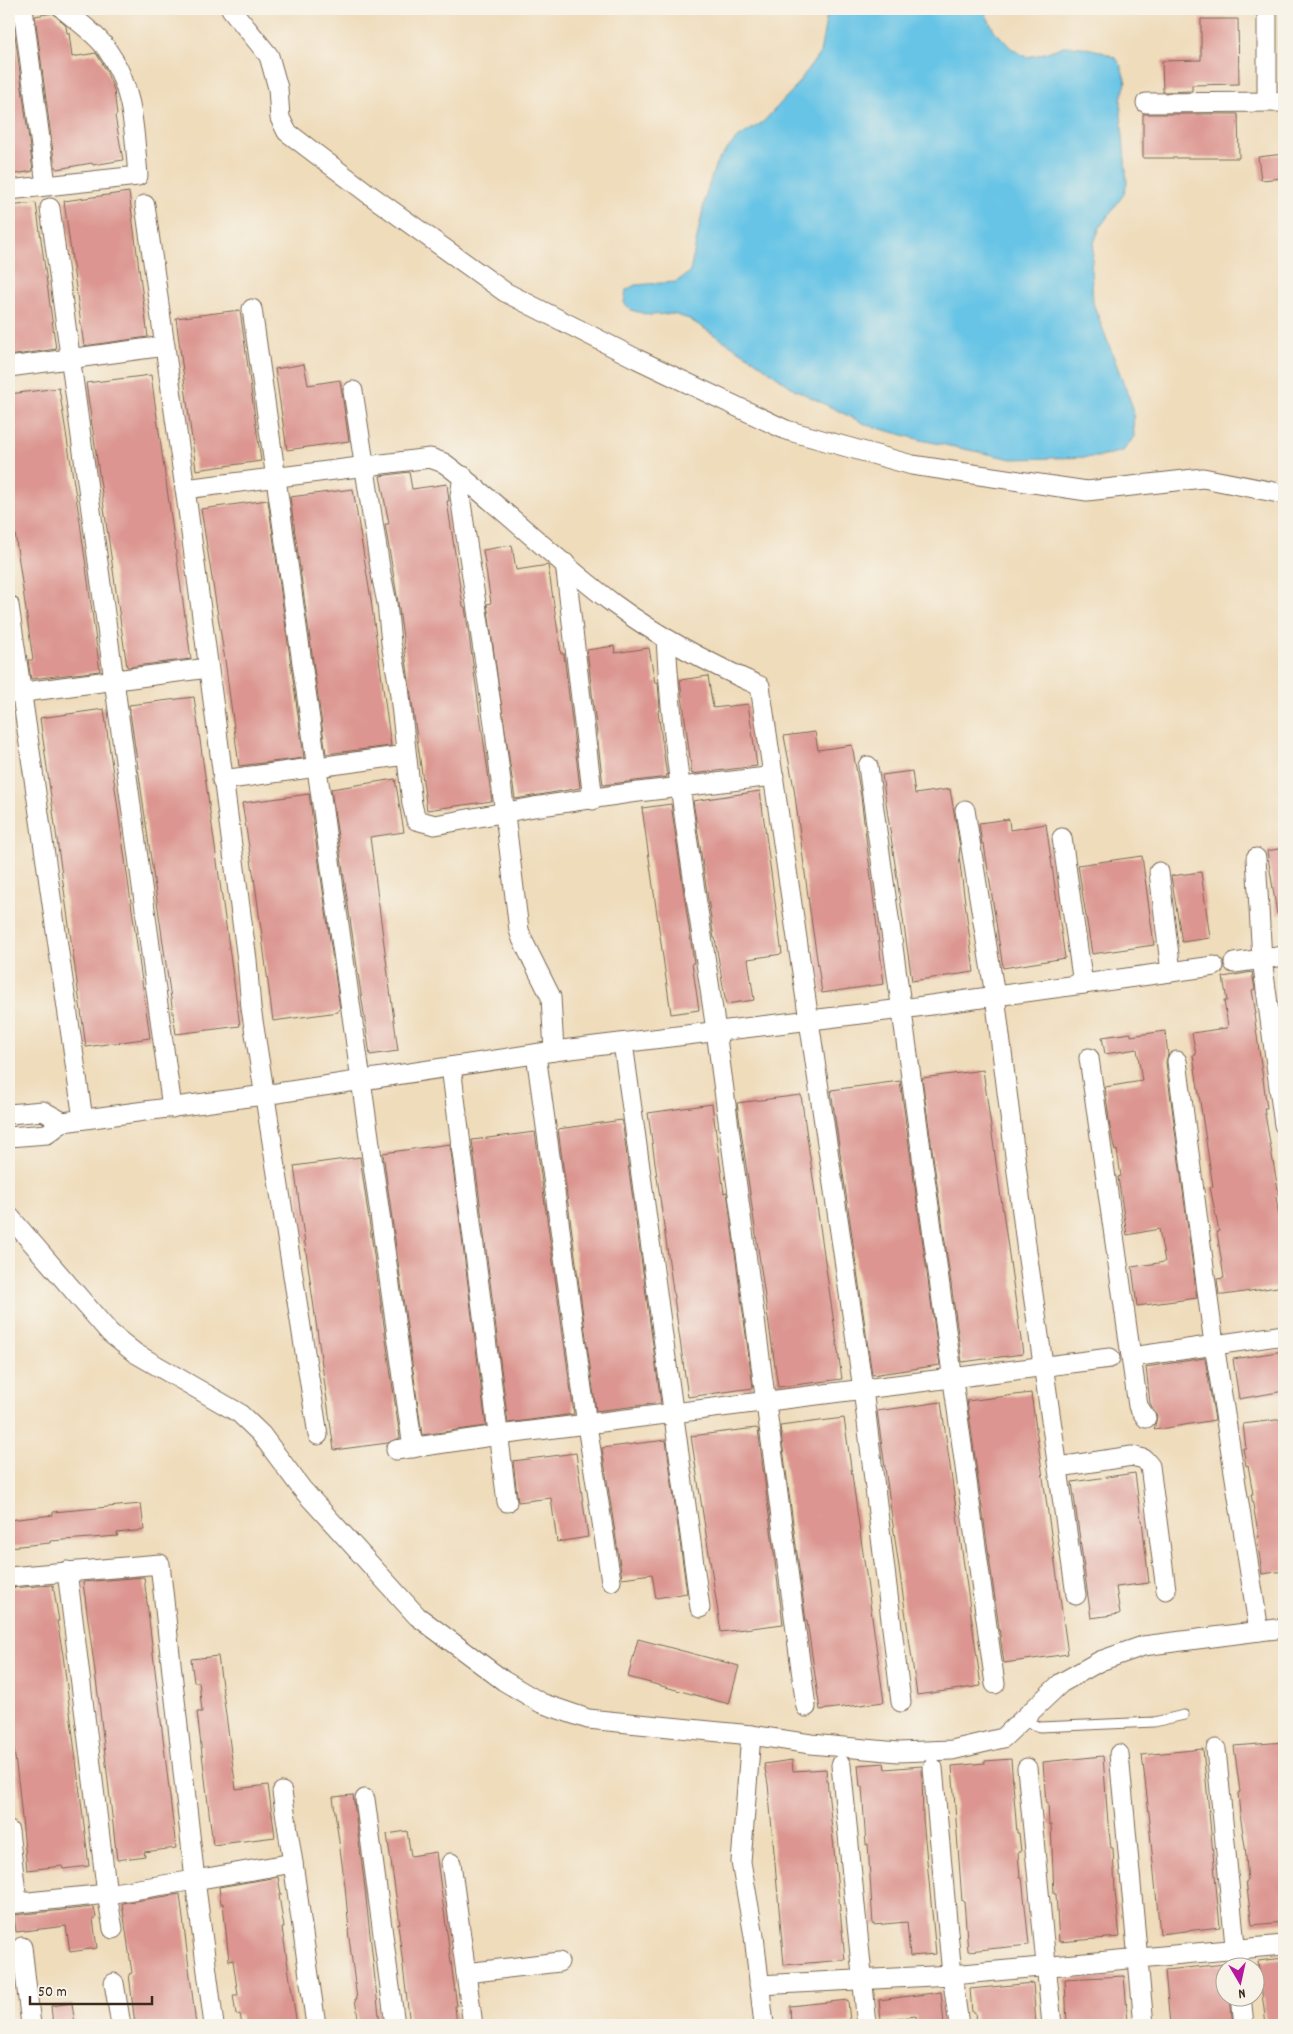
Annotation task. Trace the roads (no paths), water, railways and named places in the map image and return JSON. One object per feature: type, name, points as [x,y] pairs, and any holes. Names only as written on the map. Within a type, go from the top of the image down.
[{"type":"street","points":[[23,9],[46,185]]},
{"type":"street","points":[[9,190],[138,176],[134,118],[126,83],[104,46],[63,9]]},
{"type":"street","points":[[231,9],[270,56],[278,88],[280,118],[287,132],[505,292],[786,430],[912,465],[1087,491],[1203,478],[1284,494]]},
{"type":"street","points":[[1146,103],[1276,102],[1267,9]]},
{"type":"street","points":[[145,205],[208,668],[251,1008],[318,1435]]},
{"type":"street","points":[[50,208],[172,1108]]},
{"type":"street","points":[[252,309],[315,766],[362,1081],[404,1449],[499,1435],[1110,1358]]},
{"type":"street","points":[[9,367],[165,346]]},
{"type":"street","points":[[353,391],[381,574],[389,612],[412,804],[416,820],[435,824],[593,800],[774,776]]},
{"type":"street","points":[[184,489],[430,458],[444,463],[463,476],[613,603],[666,639],[699,658],[760,686],[863,1389],[901,1702]]},
{"type":"street","points":[[463,476],[460,496],[494,724],[519,930],[551,997],[545,1052],[587,1425],[611,1581]]},
{"type":"street","points":[[564,563],[593,800]]},
{"type":"street","points":[[9,606],[15,693],[83,1119]]},
{"type":"street","points":[[666,639],[669,700],[680,788],[716,1032],[806,1707]]},
{"type":"street","points":[[15,693],[208,668]]},
{"type":"street","points":[[222,780],[406,755]]},
{"type":"street","points":[[868,766],[995,1684]]},
{"type":"street","points":[[966,810],[995,996],[1027,1252],[1076,1595]]},
{"type":"street","points":[[1062,838],[1083,984]]},
{"type":"street","points":[[1256,858],[1262,959],[1284,1125]]},
{"type":"street","points":[[1159,872],[1171,972]]},
{"type":"street","points":[[1234,963],[1284,956]]},
{"type":"street","points":[[9,1137],[47,1134],[63,1122],[362,1081],[545,1052],[902,1009],[1214,966]]},
{"type":"street","points":[[623,1042],[700,1608]]},
{"type":"street","points":[[1089,1058],[1138,1406],[1146,1418]]},
{"type":"street","points":[[1177,1061],[1214,1344],[1259,1630]]},
{"type":"street","points":[[450,1067],[508,1502]]},
{"type":"street","points":[[9,1114],[43,1111],[63,1122]]},
{"type":"street","points":[[9,1216],[110,1333],[135,1353],[239,1414],[261,1434],[302,1489],[417,1616],[504,1681],[541,1703],[588,1720],[751,1735],[811,1744],[898,1752],[952,1750],[1002,1738],[1061,1683],[1100,1661],[1143,1646],[1284,1628]]},
{"type":"street","points":[[1132,1357],[1284,1335]]},
{"type":"street","points":[[1059,1466],[1132,1456],[1144,1459],[1150,1466],[1166,1590]]},
{"type":"street","points":[[9,1577],[160,1564],[195,1880],[214,2025]]},
{"type":"street","points":[[67,1571],[113,1929]]},
{"type":"street","points":[[751,1735],[741,1862],[754,1936],[764,2025]]},
{"type":"street","points":[[1216,1748],[1236,1956]]},
{"type":"street","points":[[1119,1754],[1144,2025]]},
{"type":"street","points":[[841,1765],[867,2025]]},
{"type":"street","points":[[933,1768],[952,1975],[959,2025]]},
{"type":"street","points":[[1027,1768],[1052,2025]]},
{"type":"street","points":[[282,1792],[316,2025]]},
{"type":"street","points":[[365,1798],[395,2025]]},
{"type":"street","points":[[9,1831],[13,1903],[107,1894],[292,1863]]},
{"type":"street","points":[[451,1863],[473,2025]]},
{"type":"street","points":[[22,1946],[31,2025]]},
{"type":"street","points":[[1244,1956],[1284,1946]]},
{"type":"street","points":[[760,1985],[861,1978],[952,1975],[1047,1965],[1138,1959],[1216,1958]]},
{"type":"street","points":[[466,1974],[559,1962]]},
{"type":"street","points":[[114,1983],[121,2025]]},
{"type":"street","points":[[1242,2006],[1244,2025]]},
{"type":"lane","points":[[1021,1720],[1040,1727],[1154,1722],[1184,1715]]},
{"type":"water","points":[[828,9],[983,9],[994,30],[1011,48],[1026,57],[1065,46],[1100,51],[1116,58],[1121,66],[1126,83],[1121,99],[1121,115],[1127,182],[1124,194],[1100,227],[1094,243],[1091,270],[1093,303],[1133,408],[1134,437],[1123,451],[1098,457],[1012,459],[921,440],[867,425],[794,389],[750,357],[689,319],[673,314],[649,315],[631,310],[624,303],[626,290],[635,285],[676,282],[690,272],[706,194],[716,163],[736,139],[763,122],[793,90],[820,53]]}]
